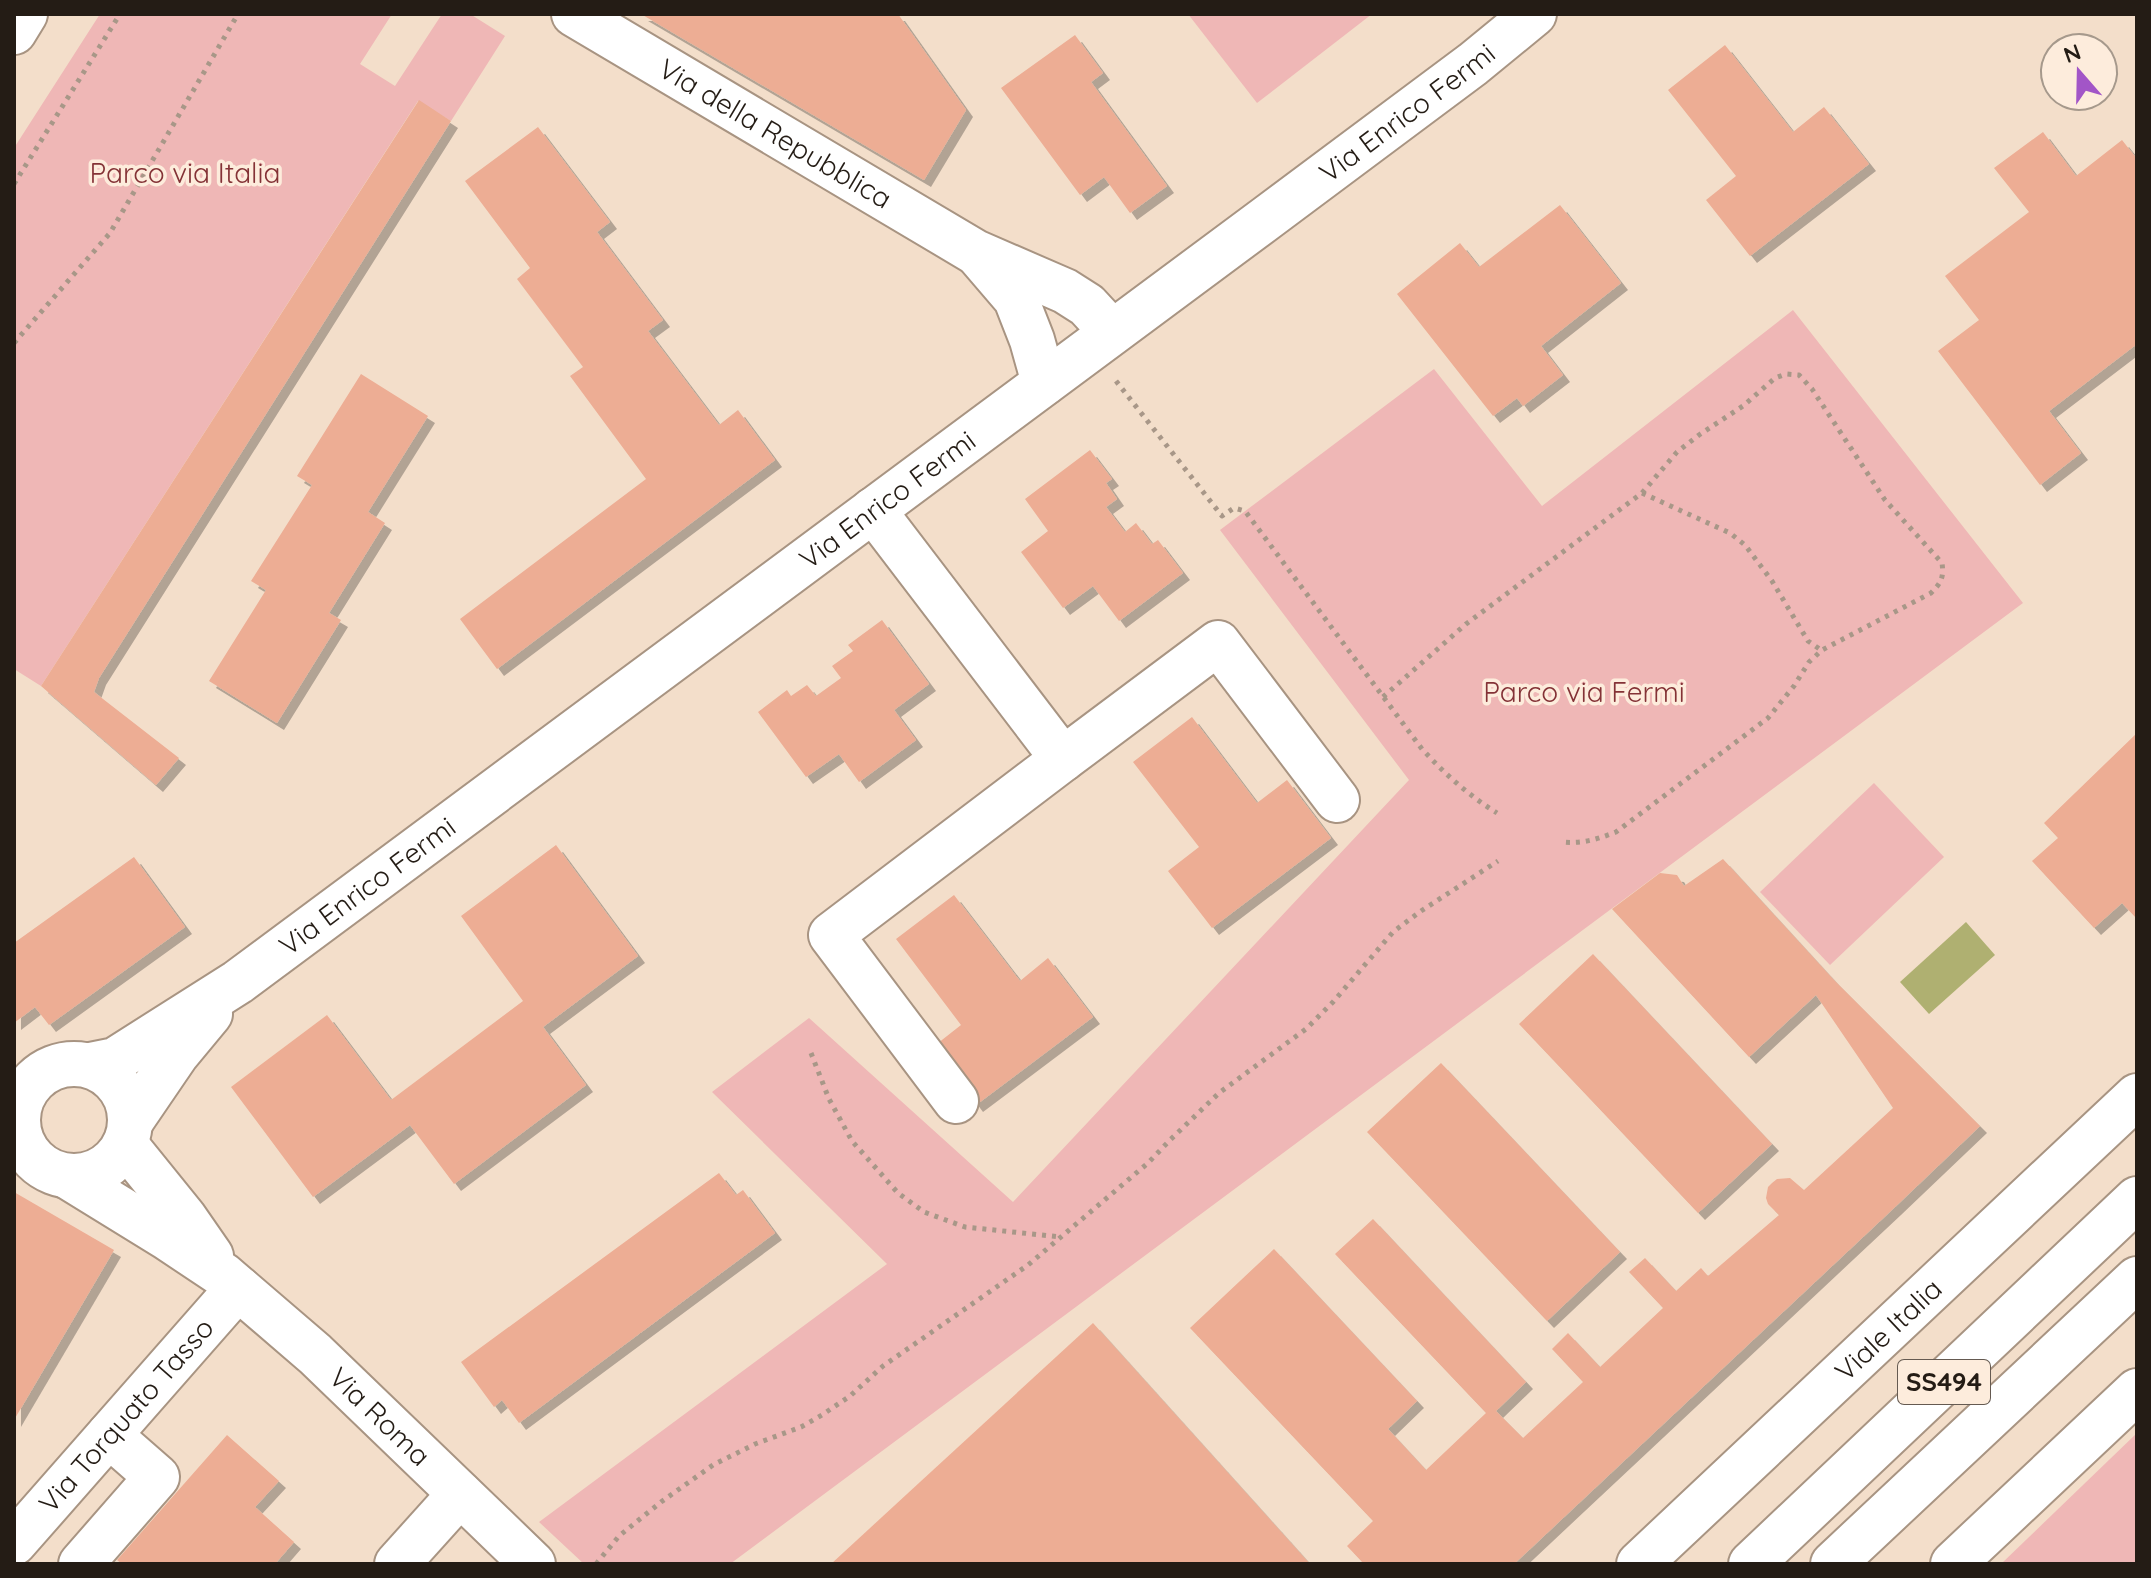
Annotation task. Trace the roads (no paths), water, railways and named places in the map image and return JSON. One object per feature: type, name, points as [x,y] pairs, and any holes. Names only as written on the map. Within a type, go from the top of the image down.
[{"type":"street","points":[[14,32],[25,14]]},
{"type":"street","name":"Via della Repubblica","points":[[574,14],[975,252],[1065,291],[1087,305],[1102,340]]},
{"type":"street","name":"Via Enrico Fermi","points":[[90,1065],[115,1060],[238,982],[1473,64],[1534,14]]},
{"type":"street","name":"Via della Repubblica","points":[[975,252],[1016,299],[1044,383]]},
{"type":"street","points":[[873,510],[1063,759]]},
{"type":"street","points":[[956,1101],[831,935],[1218,643],[1337,800]]},
{"type":"street","name":"Via Enrico Fermi","points":[[128,1132],[176,1055],[238,982]]},
{"type":"street","points":[[68,1063],[90,1065],[120,1086],[128,1103],[128,1132],[111,1163],[90,1175],[67,1176],[48,1171],[32,1160],[18,1140],[22,1088],[47,1070],[68,1063]]},
{"type":"street","name":"Viale Italia","points":[[1639,1564],[2137,1096]]},
{"type":"street","name":"Via Roma","points":[[128,1132],[231,1281]]},
{"type":"street","name":"Via Roma","points":[[67,1176],[231,1281],[315,1354],[533,1564]]},
{"type":"street","name":"SS494","points":[[1751,1564],[2137,1199]]},
{"type":"street","name":"SS494","points":[[1833,1564],[2137,1279]]},
{"type":"street","name":"Via Torquato Tasso","points":[[14,1543],[109,1435],[231,1281]]},
{"type":"street","points":[[1953,1564],[2137,1391]]},
{"type":"street","points":[[81,1564],[157,1477],[109,1435]]},
{"type":"street","points":[[397,1564],[460,1494]]},
{"type":"park label","name":"Parco via Italia","points":[[185,173]]},
{"type":"park label","name":"Parco via Fermi","points":[[1584,692]]}]
